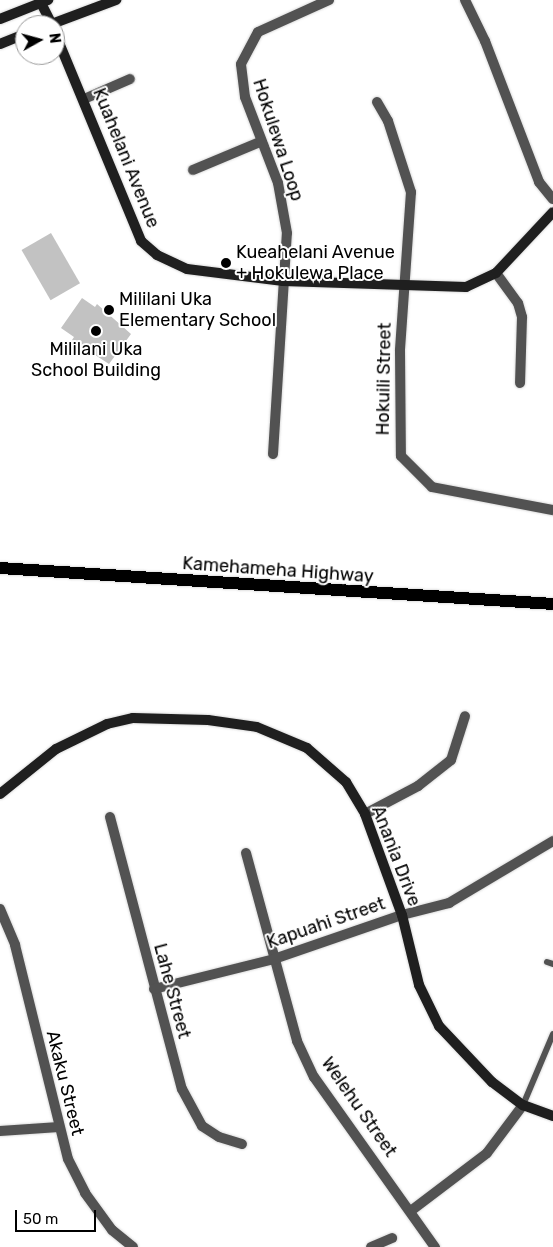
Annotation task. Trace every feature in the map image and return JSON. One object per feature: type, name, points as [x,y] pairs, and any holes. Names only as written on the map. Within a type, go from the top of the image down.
[{"type":"main road","name":"Kamehameha Highway","points":[[0,568],[553,604]]},
{"type":"street","points":[[65,22],[116,0]]},
{"type":"street","name":"Hokulewa Loop","points":[[273,454],[283,281],[284,207],[260,142],[240,79],[241,64],[249,44],[258,32],[277,20],[328,0]]},
{"type":"street","points":[[465,0],[485,41],[539,182],[553,199]]},
{"type":"street","points":[[0,19],[45,1]]},
{"type":"street","name":"Kuahelani Avenue","points":[[45,1],[49,15]]},
{"type":"street","points":[[0,44],[15,38]]},
{"type":"street","name":"Kuahelani Avenue","points":[[65,56],[84,99],[131,221],[141,241],[157,255],[188,269],[283,281],[404,286],[466,286],[496,273],[553,212]]},
{"type":"street","points":[[84,99],[130,79]]},
{"type":"street","name":"Hokuili Street","points":[[377,102],[388,121],[411,192],[404,286],[398,423],[401,456],[432,487],[553,510]]},
{"type":"street","points":[[194,170],[260,142]]},
{"type":"street","points":[[496,273],[518,304],[522,317],[520,383]]},
{"type":"street","points":[[365,814],[418,786],[451,760],[465,716]]},
{"type":"street","name":"Anania Drive","points":[[0,794],[56,749],[86,732],[133,718],[169,717],[257,728],[307,748],[346,782],[365,814],[402,915],[419,985],[439,1026],[470,1062],[523,1105],[553,1116]]},
{"type":"street","name":"Lahe Street","points":[[110,817],[182,1089],[202,1126],[220,1138],[242,1144]]},
{"type":"street","name":"Kapuahi Street","points":[[154,988],[274,959],[402,915],[449,904],[553,841]]},
{"type":"street","name":"Welehu Street","points":[[246,854],[297,1041],[314,1077],[412,1210],[435,1247]]},
{"type":"street","name":"Akaku Street","points":[[0,909],[15,945],[68,1159],[84,1194],[112,1230],[133,1247]]},
{"type":"street","points":[[412,1210],[487,1153],[523,1105]]},
{"type":"street","points":[[0,1131],[59,1127]]},
{"type":"street","points":[[371,1247],[392,1238]]},
{"type":"lane","points":[[523,1105],[553,1034]]},
{"type":"building","points":[[51,233],[80,283],[51,300],[22,250]]},
{"type":"building","name":"Mililani Uka School Building","points":[[82,298],[95,307],[97,304],[131,334],[109,364],[72,340],[74,337],[61,328]]},
{"type":"place","name":"Kueahelani Avenue + Hokulewa Place","points":[[226,263]]},
{"type":"place","name":"Mililani Uka Elementary School","points":[[109,310]]},
{"type":"place","name":"Mililani Uka School Building","points":[[96,331]]}]
